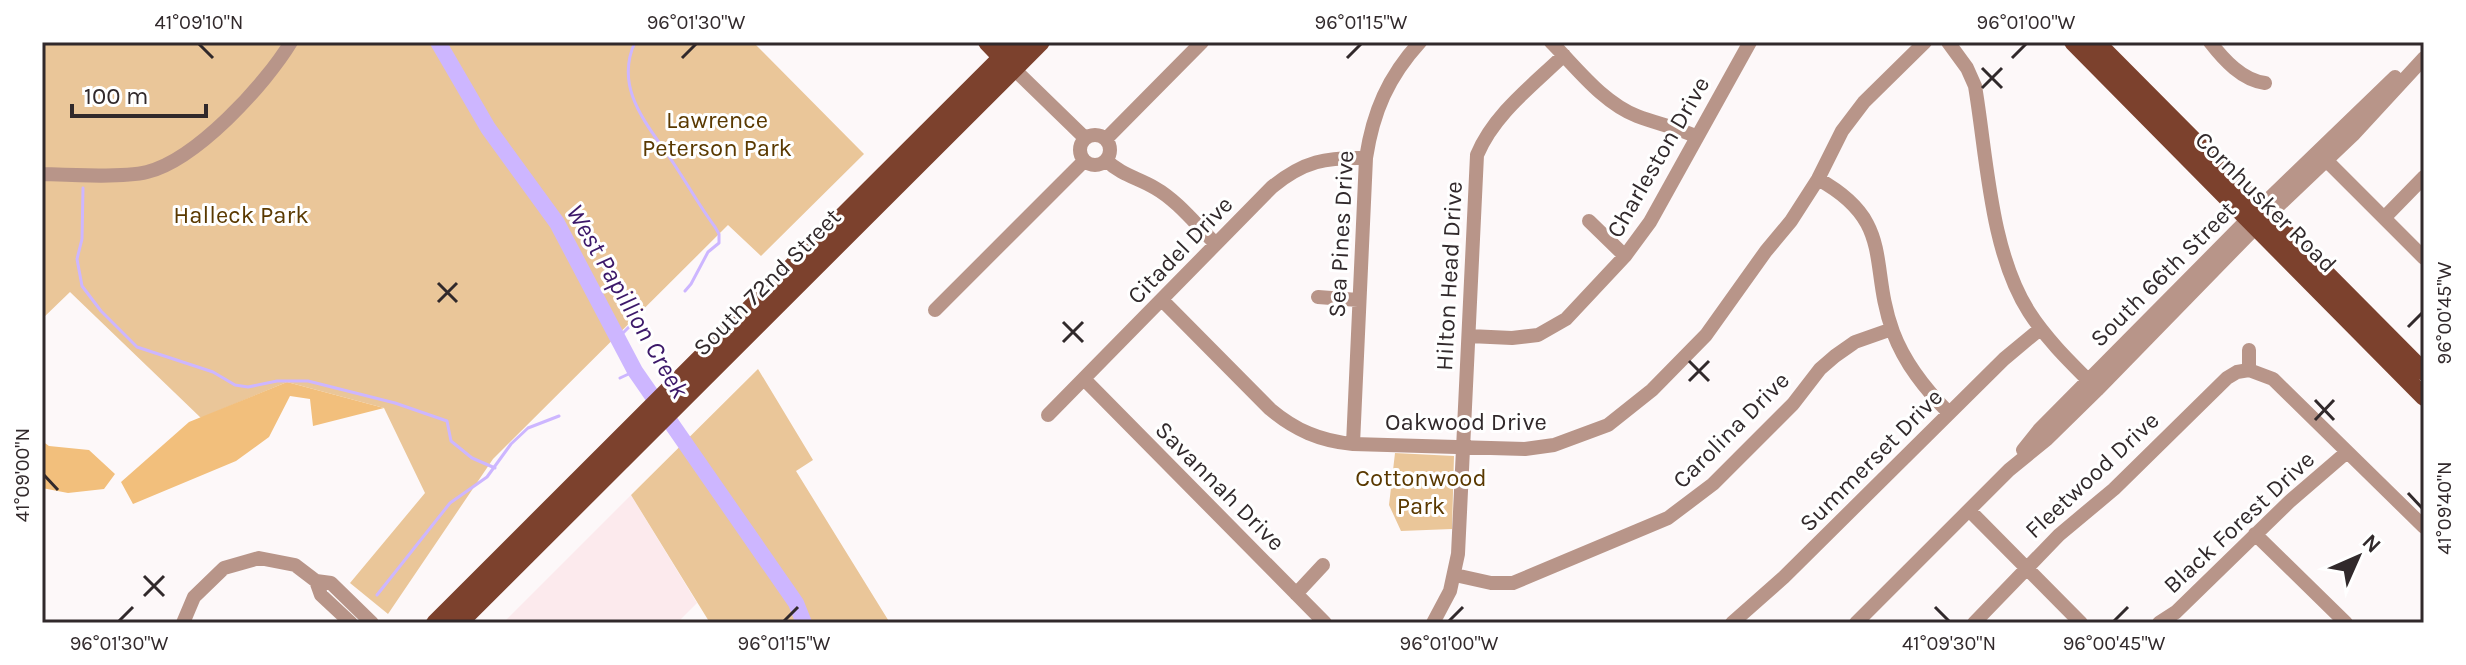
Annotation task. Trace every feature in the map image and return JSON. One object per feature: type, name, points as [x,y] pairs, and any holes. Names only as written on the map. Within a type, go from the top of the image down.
[{"type":"main road","points":[[987,42],[1008,63]]},
{"type":"main road","name":"South 72nd Street","points":[[1008,63],[1017,42]]},
{"type":"main road","name":"South 72nd Street","points":[[459,623],[628,443],[1008,63],[1041,42]]},
{"type":"main road","name":"Cornhusker Road","points":[[2073,42],[2424,372]]},
{"type":"main road","name":"Cornhusker Road","points":[[2096,42],[2424,397]]},
{"type":"main road","name":"South 72nd Street","points":[[435,623],[628,443]]},
{"type":"street","points":[[42,174],[143,173],[178,159],[243,100],[281,59],[291,42]]},
{"type":"street","points":[[1106,139],[1202,42]]},
{"type":"street","name":"Sea Pines Drive","points":[[1353,444],[1366,158],[1375,111],[1391,77],[1420,42]]},
{"type":"street","points":[[1551,42],[1614,103],[1637,116],[1676,126],[1697,137]]},
{"type":"street","name":"Charleston Drive","points":[[1469,336],[1512,338],[1538,335],[1566,319],[1625,256],[1650,222],[1750,42]]},
{"type":"street","name":"Oakwood Drive","points":[[1162,300],[1289,425],[1332,442],[1525,449],[1554,445],[1608,425],[1629,411],[1706,335],[1791,221],[1818,179],[1842,131],[1864,102],[1925,42]]},
{"type":"street","points":[[1948,42],[1967,68],[1975,86],[2001,245],[2018,293],[2040,329],[2092,385]]},
{"type":"street","points":[[2210,42],[2250,80],[2265,83]]},
{"type":"street","name":"South 66th Street","points":[[2322,156],[2424,48]]},
{"type":"street","name":"Hilton Head Drive","points":[[1433,623],[1444,606],[1455,575],[1477,155],[1486,134],[1564,55]]},
{"type":"street","name":"South 66th Street","points":[[1856,623],[2009,470],[2047,439],[2092,385],[2260,216],[2424,58]]},
{"type":"street","points":[[1008,63],[1085,138]]},
{"type":"street","points":[[1093,135],[1106,139],[1110,151],[1106,160],[1095,165],[1084,161],[1079,151],[1085,138],[1093,135]]},
{"type":"street","points":[[2322,156],[2424,258]]},
{"type":"street","name":"Citadel Drive","points":[[1048,415],[1289,173],[1304,165],[1335,158],[1366,158]]},
{"type":"street","points":[[1106,160],[1117,171],[1166,195],[1216,244]]},
{"type":"street","points":[[935,310],[1084,161]]},
{"type":"street","points":[[2384,218],[2424,177]]},
{"type":"street","points":[[1818,179],[1838,190],[1867,221],[1875,244],[1892,329],[1913,372],[1949,413]]},
{"type":"street","points":[[1589,221],[1625,256]]},
{"type":"street","points":[[1318,297],[1358,300]]},
{"type":"street","name":"Carolina Drive","points":[[1455,575],[1491,583],[1513,583],[1668,518],[1713,484],[1793,404],[1820,369],[1835,356],[1855,342],[1892,329]]},
{"type":"street","name":"Summerset Drive","points":[[1732,623],[1784,577],[2004,359],[2040,329]]},
{"type":"street","points":[[2249,350],[2249,370],[2273,379],[2424,527]]},
{"type":"street","name":"Fleetwood Drive","points":[[1974,623],[2059,535],[2114,489],[2212,390],[2237,372],[2249,370]]},
{"type":"street","name":"Savannah Drive","points":[[1084,379],[1325,623]]},
{"type":"street","name":"Black Forest Drive","points":[[2159,623],[2180,617],[2255,534],[2347,452]]},
{"type":"street","points":[[1969,510],[2081,623]]},
{"type":"street","points":[[2255,534],[2346,623]]},
{"type":"street","points":[[183,623],[194,597],[224,568],[259,558],[295,565],[316,581],[331,583],[372,623]]},
{"type":"street","points":[[1296,594],[1323,565]]},
{"type":"street","points":[[316,581],[321,595],[351,623]]},
{"type":"shaded area","points":[[287,382],[384,408],[313,426],[310,399],[290,396],[269,437],[236,461],[133,504],[121,482],[189,422]]},
{"type":"shaded area","points":[[42,441],[49,446],[89,450],[115,474],[104,489],[68,493],[42,488]]},
{"type":"shaded area","points":[[631,495],[697,603],[677,623],[503,623]]},
{"type":"green space","name":"Halleck Park","points":[[42,42],[753,42],[864,154],[761,256],[728,225],[493,459],[388,614],[350,583],[425,493],[384,408],[287,382],[201,418],[70,292],[42,319]]},
{"type":"green space","points":[[758,369],[813,460],[796,471],[890,623],[710,623],[631,495]]},
{"type":"green space","name":"Cottonwood Park","points":[[1395,453],[1454,456],[1452,529],[1401,531],[1389,505]]},
{"type":"waterway","name":"West Papillion Creek","points":[[438,42],[488,128],[557,223],[635,371],[796,603],[804,623]]},
{"type":"waterway","points":[[635,42],[629,59],[628,76],[637,107],[719,234],[719,243],[708,252],[685,291]]},
{"type":"waterway","points":[[83,188],[82,239],[77,259],[82,286],[101,311],[137,347],[213,372],[235,385],[248,387],[277,381],[308,381],[395,403],[447,421],[451,441],[472,458],[495,468]]},
{"type":"waterway","points":[[619,337],[630,326]]},
{"type":"waterway","points":[[620,378],[635,371]]},
{"type":"waterway","points":[[377,595],[450,503],[487,477],[511,444],[528,428],[559,416]]},
{"type":"park label","name":"Lawrence Peterson Park","points":[[717,134]]}]
